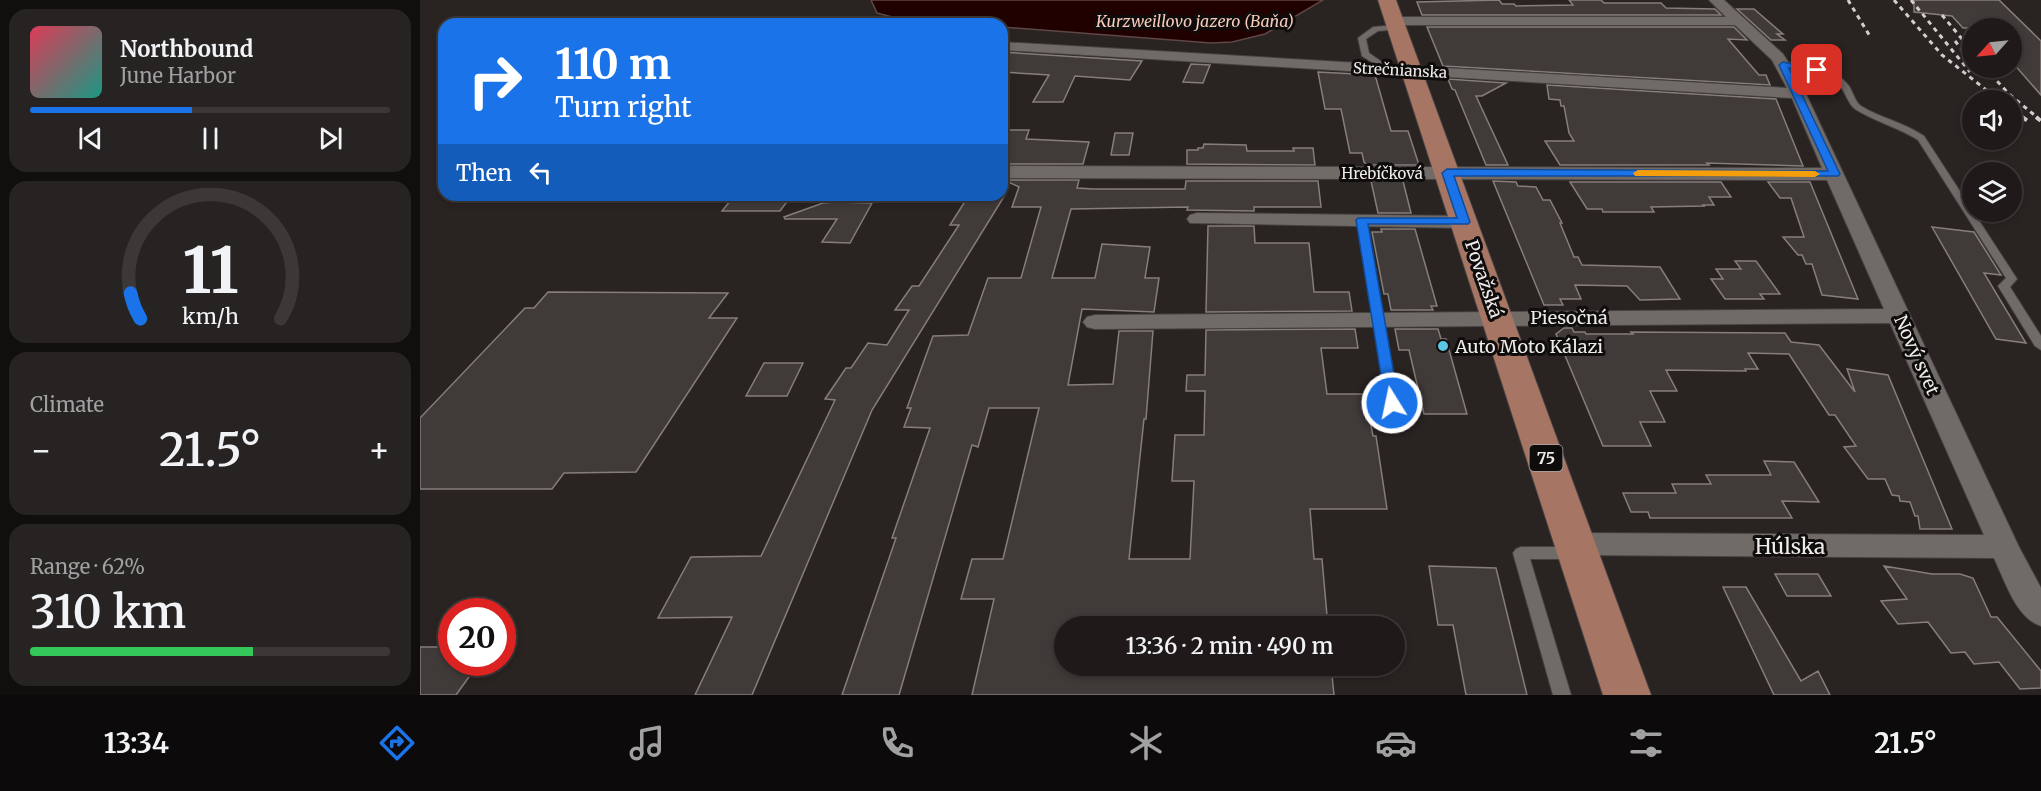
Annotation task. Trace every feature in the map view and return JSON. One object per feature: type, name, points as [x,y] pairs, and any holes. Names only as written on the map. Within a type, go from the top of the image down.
[{"type":"main road","name":"Považská","points":[[1392,16],[1628,695]]},
{"type":"street","name":"Nový svet","points":[[1716,0],[1783,65],[1835,174],[2004,547],[2024,588],[2041,614]]},
{"type":"street","points":[[1392,16],[1738,21]]},
{"type":"street","name":"Strečnianska","points":[[1008,46],[1798,94]]},
{"type":"street","name":"Hrebíčková","points":[[1008,172],[1835,174]]},
{"type":"street","points":[[1197,219],[1464,222]]},
{"type":"street","name":"Piesočná","points":[[1095,322],[1497,317],[1899,316]]},
{"type":"street","name":"Húlska","points":[[1577,549],[2004,547]]},
{"type":"lane","points":[[1386,69],[1365,54],[1362,38],[1392,16]]},
{"type":"lane","points":[[1783,65],[1810,68],[1830,75],[1844,85],[1857,107],[1906,128],[1920,138],[2012,279],[2004,286],[2041,346]]},
{"type":"lane","points":[[1362,220],[1376,320],[1392,403]]},
{"type":"lane","points":[[1562,695],[1521,553],[1577,549]]},
{"type":"water","name":"Kurzweillovo jazero (Baňa)","points":[[871,0],[1323,0],[1265,34],[1232,42],[1211,43],[1008,27],[1008,18],[897,18],[877,13]]},
{"type":"building","points":[[1499,0],[1502,4],[1516,6],[1573,5],[1569,0],[1601,0],[1604,3],[1661,3],[1666,8],[1715,9],[1721,15],[1422,15],[1417,2]]},
{"type":"building","points":[[1914,0],[1999,0],[2017,18],[1962,18],[1962,27],[1952,16],[1914,12]]},
{"type":"building","points":[[1737,9],[1754,9],[1783,34],[1777,34],[1785,40],[1771,40]]},
{"type":"building","points":[[2022,22],[2041,41],[2041,95],[2022,73]]},
{"type":"building","points":[[1427,27],[1734,27],[1747,40],[1728,39],[1759,75],[1766,75],[1770,85],[1443,66]]},
{"type":"building","points":[[1008,52],[1142,61],[1130,80],[1075,76],[1063,102],[1033,102],[1049,75],[1008,72]]},
{"type":"building","points":[[1191,64],[1210,65],[1203,83],[1183,82]]},
{"type":"building","points":[[1318,72],[1375,75],[1391,131],[1408,131],[1419,165],[1367,165],[1362,153],[1350,153],[1341,109],[1325,109]]},
{"type":"building","points":[[1448,79],[1506,83],[1482,96],[1476,96],[1508,165],[1486,165],[1455,90],[1452,89]]},
{"type":"building","points":[[1547,85],[1776,99],[1803,166],[1707,163],[1709,165],[1560,165],[1545,141],[1574,141],[1569,133],[1564,106],[1561,106],[1560,100],[1549,99]]},
{"type":"building","points":[[1008,130],[1029,130],[1026,139],[1089,142],[1083,164],[1008,164]]},
{"type":"building","points":[[1115,133],[1133,133],[1129,155],[1111,155]]},
{"type":"building","points":[[1204,144],[1246,145],[1247,151],[1294,151],[1293,148],[1313,148],[1315,165],[1187,164],[1187,150],[1198,150],[1198,148],[1203,148]]},
{"type":"building","points":[[1008,180],[1079,180],[1077,188],[1094,189],[1185,189],[1186,181],[1318,181],[1321,207],[1254,207],[1254,211],[1187,210],[1188,207],[1071,209],[1052,278],[1095,278],[1102,244],[1150,247],[1145,278],[1159,278],[1154,312],[1082,309],[1068,385],[1113,384],[1119,331],[1153,331],[1146,419],[1144,419],[1129,559],[1190,559],[1194,481],[1172,481],[1175,435],[1204,435],[1205,391],[1186,391],[1187,375],[1205,375],[1206,330],[1355,329],[1358,348],[1321,348],[1327,394],[1365,394],[1373,436],[1376,436],[1387,509],[1310,509],[1314,559],[1322,559],[1327,616],[1054,616],[1054,676],[1332,676],[1334,695],[972,695],[994,599],[961,599],[972,559],[1003,559],[1039,408],[989,408],[978,447],[972,445],[899,695],[842,695],[896,538],[892,538],[930,428],[904,427],[911,408],[907,408],[933,336],[968,335],[988,278],[1021,278],[1041,207],[1012,207],[1019,187]]},
{"type":"building","points":[[1371,181],[1403,181],[1411,213],[1378,213]]},
{"type":"building","points":[[1493,181],[1516,182],[1518,186],[1536,187],[1543,200],[1550,200],[1562,223],[1560,223],[1574,257],[1578,257],[1582,265],[1660,267],[1680,299],[1640,300],[1627,286],[1575,285],[1581,299],[1560,299],[1563,305],[1544,305]]},
{"type":"building","points":[[1570,182],[1721,182],[1731,197],[1709,197],[1714,205],[1651,207],[1654,212],[1603,212],[1602,209],[1587,209]]},
{"type":"building","points":[[1768,182],[1810,182],[1858,299],[1822,295],[1812,264],[1806,264],[1802,255],[1798,255],[1783,237],[1804,237],[1791,198],[1780,198]]},
{"type":"building","points":[[730,201],[788,201],[780,211],[722,211]]},
{"type":"building","points":[[965,201],[1001,201],[872,410],[752,695],[695,695],[732,617],[658,618],[691,557],[761,556],[835,400],[825,399],[846,368],[851,368],[868,343],[887,345],[909,310],[895,310],[912,286],[919,286],[959,225],[950,225]]},
{"type":"building","points":[[823,203],[872,203],[850,243],[822,242],[837,219],[785,219],[784,217]]},
{"type":"building","points":[[1208,226],[1254,226],[1255,243],[1309,243],[1314,292],[1349,292],[1352,311],[1206,312]]},
{"type":"building","points":[[1932,227],[1974,232],[2001,275],[1984,273],[2026,343],[1996,339]]},
{"type":"building","points":[[1381,229],[1415,229],[1437,306],[1431,306],[1433,310],[1391,310],[1388,294],[1384,294],[1372,232],[1382,232]]},
{"type":"building","points":[[1735,261],[1756,261],[1780,294],[1760,294],[1764,299],[1725,299],[1711,279],[1723,279],[1716,269],[1741,269]]},
{"type":"building","points":[[548,292],[728,293],[709,318],[737,318],[636,472],[564,473],[552,489],[420,489],[420,418],[525,308],[534,308]]},
{"type":"building","points":[[1564,328],[1572,328],[1574,332],[1585,332],[1586,334],[1785,333],[1791,342],[1819,345],[1855,392],[1847,369],[1888,375],[1952,529],[1920,529],[1918,516],[1915,516],[1910,502],[1900,501],[1899,496],[1892,495],[1885,479],[1868,479],[1844,447],[1856,446],[1835,415],[1829,415],[1789,354],[1748,353],[1758,369],[1745,369],[1746,371],[1666,370],[1677,391],[1650,391],[1665,422],[1640,422],[1651,446],[1603,446],[1556,334]]},
{"type":"building","points":[[1395,329],[1438,329],[1441,339],[1446,339],[1467,414],[1424,414],[1409,350],[1399,350]]},
{"type":"building","points":[[764,363],[803,363],[787,396],[746,396]]},
{"type":"building","points":[[1764,461],[1794,462],[1819,502],[1782,501],[1792,518],[1650,518],[1648,512],[1631,512],[1623,493],[1676,493],[1672,484],[1711,484],[1706,475],[1771,475]]},
{"type":"building","points":[[1429,566],[1496,568],[1527,695],[1466,695],[1453,625],[1438,625]]},
{"type":"building","points":[[1884,566],[1932,574],[1960,574],[1973,578],[1991,617],[1997,617],[2041,671],[2041,688],[2020,689],[1999,662],[1974,664],[1965,652],[1951,653],[1928,622],[1898,624],[1881,601],[1907,599]]},
{"type":"building","points":[[1775,574],[1818,574],[1831,596],[1787,596]]},
{"type":"building","points":[[1723,587],[1746,587],[1801,681],[1818,671],[1830,695],[1774,695]]},
{"type":"building","points":[[420,647],[438,647],[438,676],[470,676],[456,695],[420,695]]},
{"type":"railway","points":[[1848,0],[1871,38]]},
{"type":"railway","points":[[1894,0],[1942,55],[1986,90]]},
{"type":"railway","points":[[1911,0],[1962,62]]},
{"type":"railway","points":[[1942,15],[1962,39]]},
{"type":"railway","points":[[1955,41],[1962,50]]},
{"type":"railway","points":[[1994,78],[2009,94],[2038,118]]},
{"type":"railway","points":[[2022,117],[2031,123]]},
{"type":"railway","points":[[2036,117],[2041,121]]},
{"type":"slow traffic","points":[[1638,173],[1815,174]]},
{"type":"place","name":"Auto Moto Kálazi","points":[[1443,346]]},
{"type":"route","points":[[1392,403],[1376,320],[1362,220],[1464,222],[1447,173],[1835,174],[1783,65],[1817,70]]}]
